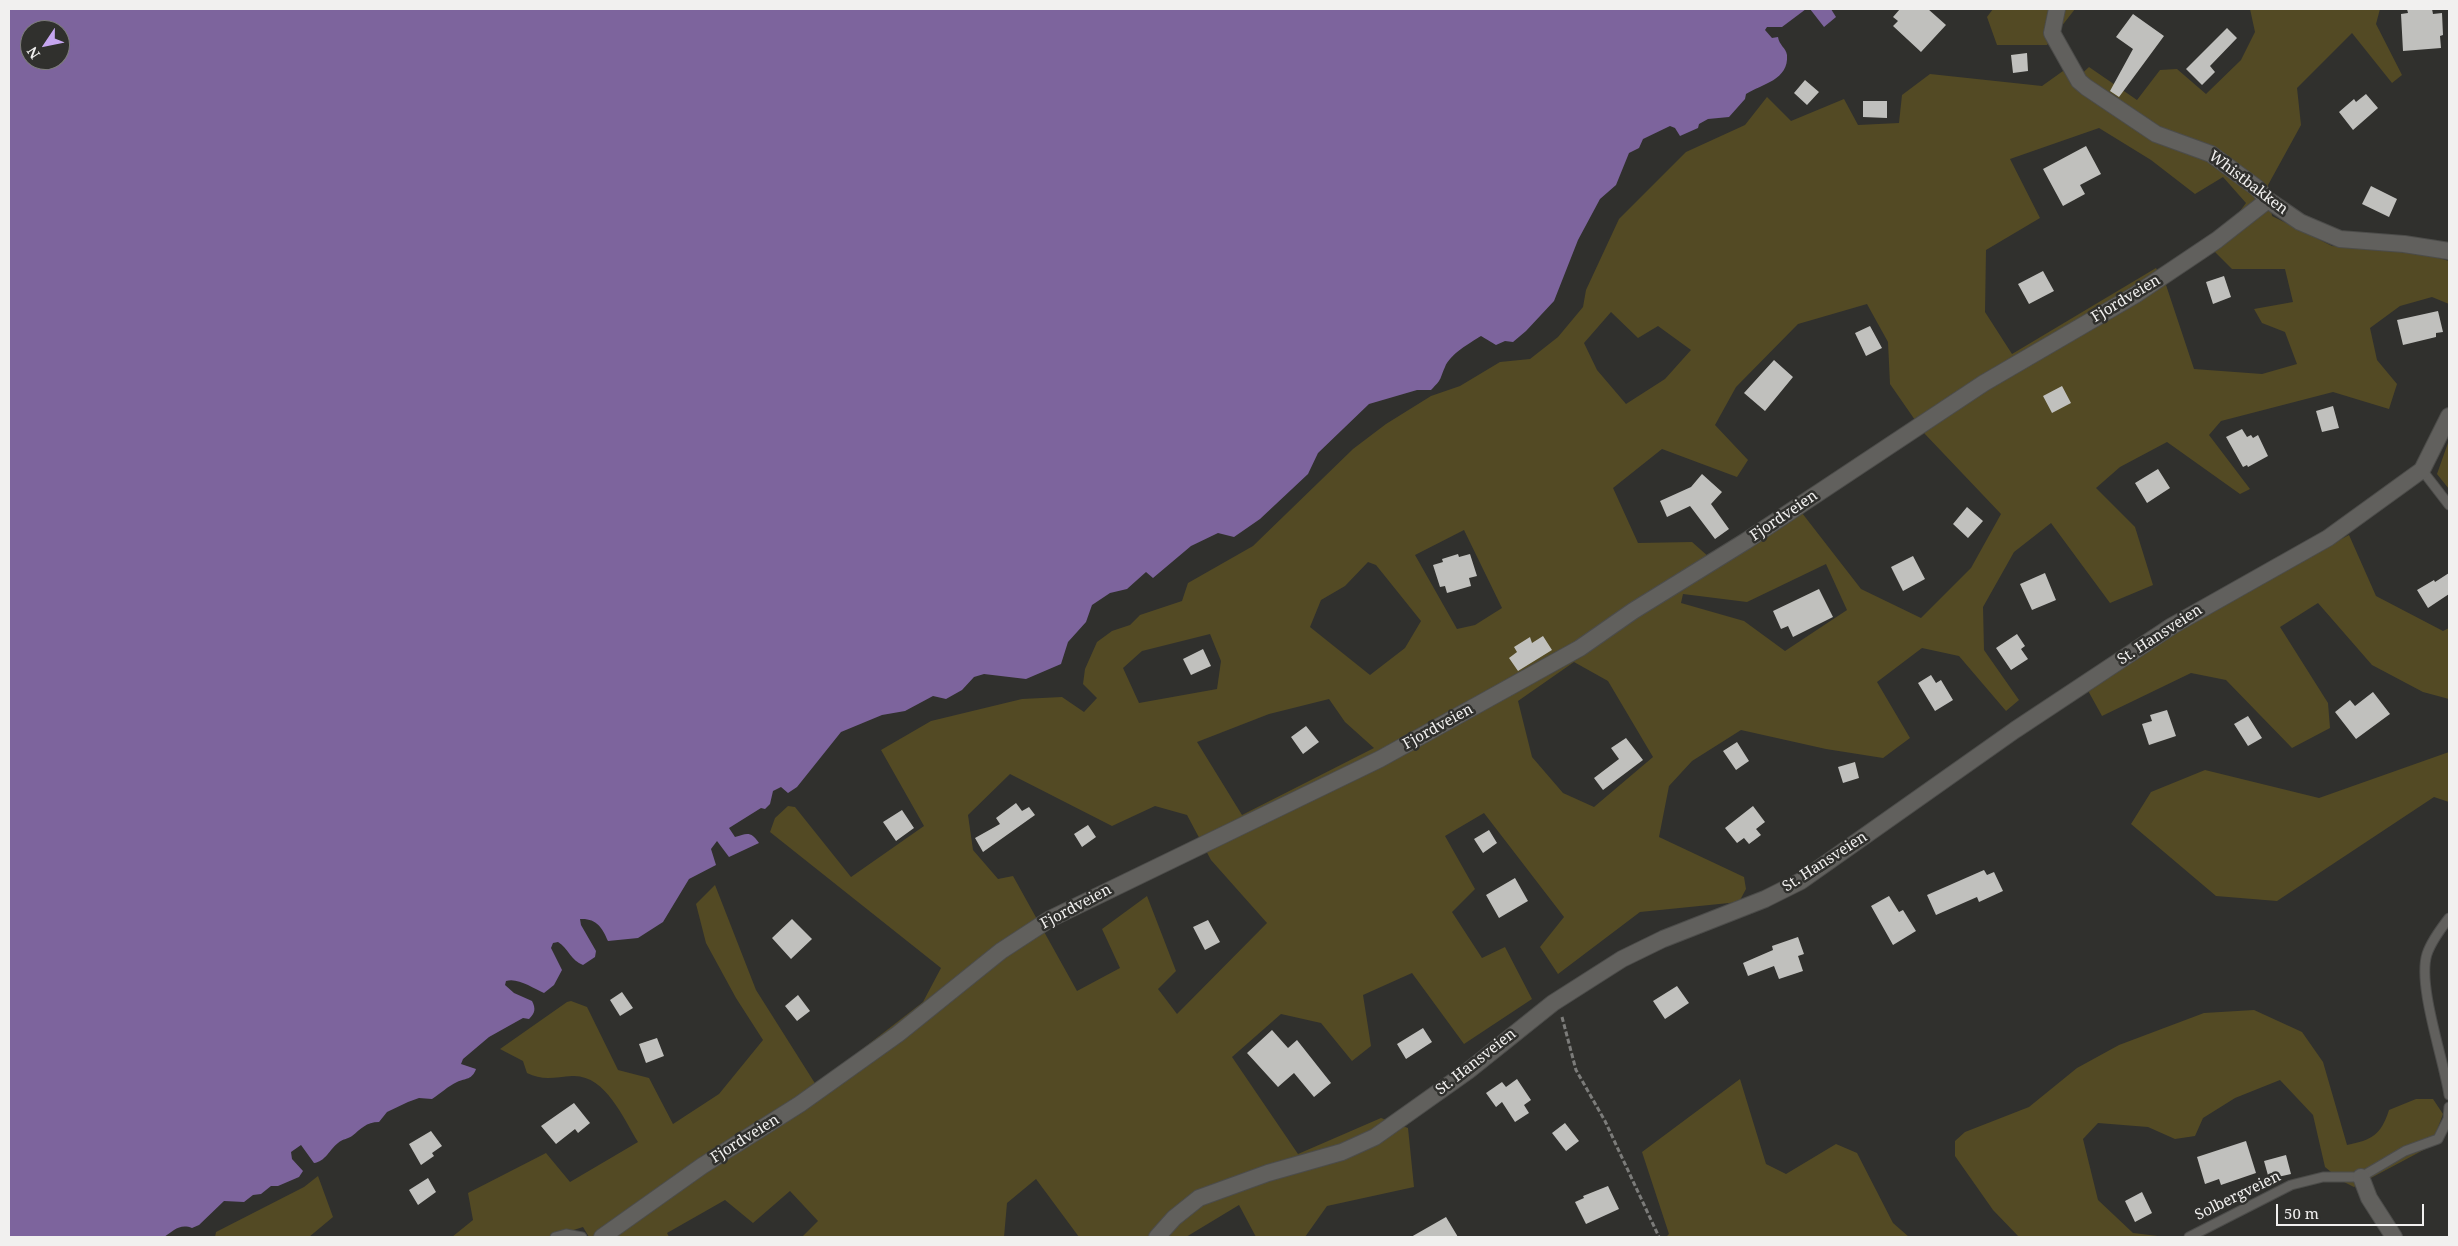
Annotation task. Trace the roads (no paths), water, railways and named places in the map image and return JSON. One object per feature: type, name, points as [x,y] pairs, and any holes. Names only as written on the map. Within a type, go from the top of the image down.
[{"type":"street","name":"Whistbakken","points":[[2056,9],[2052,33],[2079,81],[2144,127],[2156,134],[2211,154],[2257,188],[2268,200],[2300,222],[2330,236],[2449,252]]},
{"type":"street","name":"Fjordveien","points":[[602,1237],[702,1166],[800,1104],[898,1034],[1001,951],[1050,919],[1380,758],[1580,648],[1633,611],[1746,541],[1984,382],[2135,295],[2217,240],[2268,200]]},
{"type":"street","points":[[2422,470],[2449,416]]},
{"type":"street","name":"St. Hansveien","points":[[1157,1237],[1174,1218],[1199,1198],[1268,1173],[1342,1152],[1375,1137],[1468,1071],[1553,1003],[1622,959],[1663,939],[1765,899],[1801,881],[2015,730],[2172,626],[2328,538],[2422,470]]},
{"type":"street","points":[[2361,1177],[2369,1198],[2394,1237]]},
{"type":"lane","points":[[2422,470],[2449,505]]},
{"type":"lane","points":[[2449,918],[2427,954],[2426,969],[2432,1020],[2446,1074],[2449,1095]]},
{"type":"lane","points":[[2361,1177],[2405,1151],[2438,1139],[2448,1120],[2449,1107]]},
{"type":"lane","name":"Solbergveien","points":[[2188,1237],[2290,1185],[2323,1177],[2361,1177]]},
{"type":"lane","points":[[555,1237],[566,1234],[582,1237]]}]
